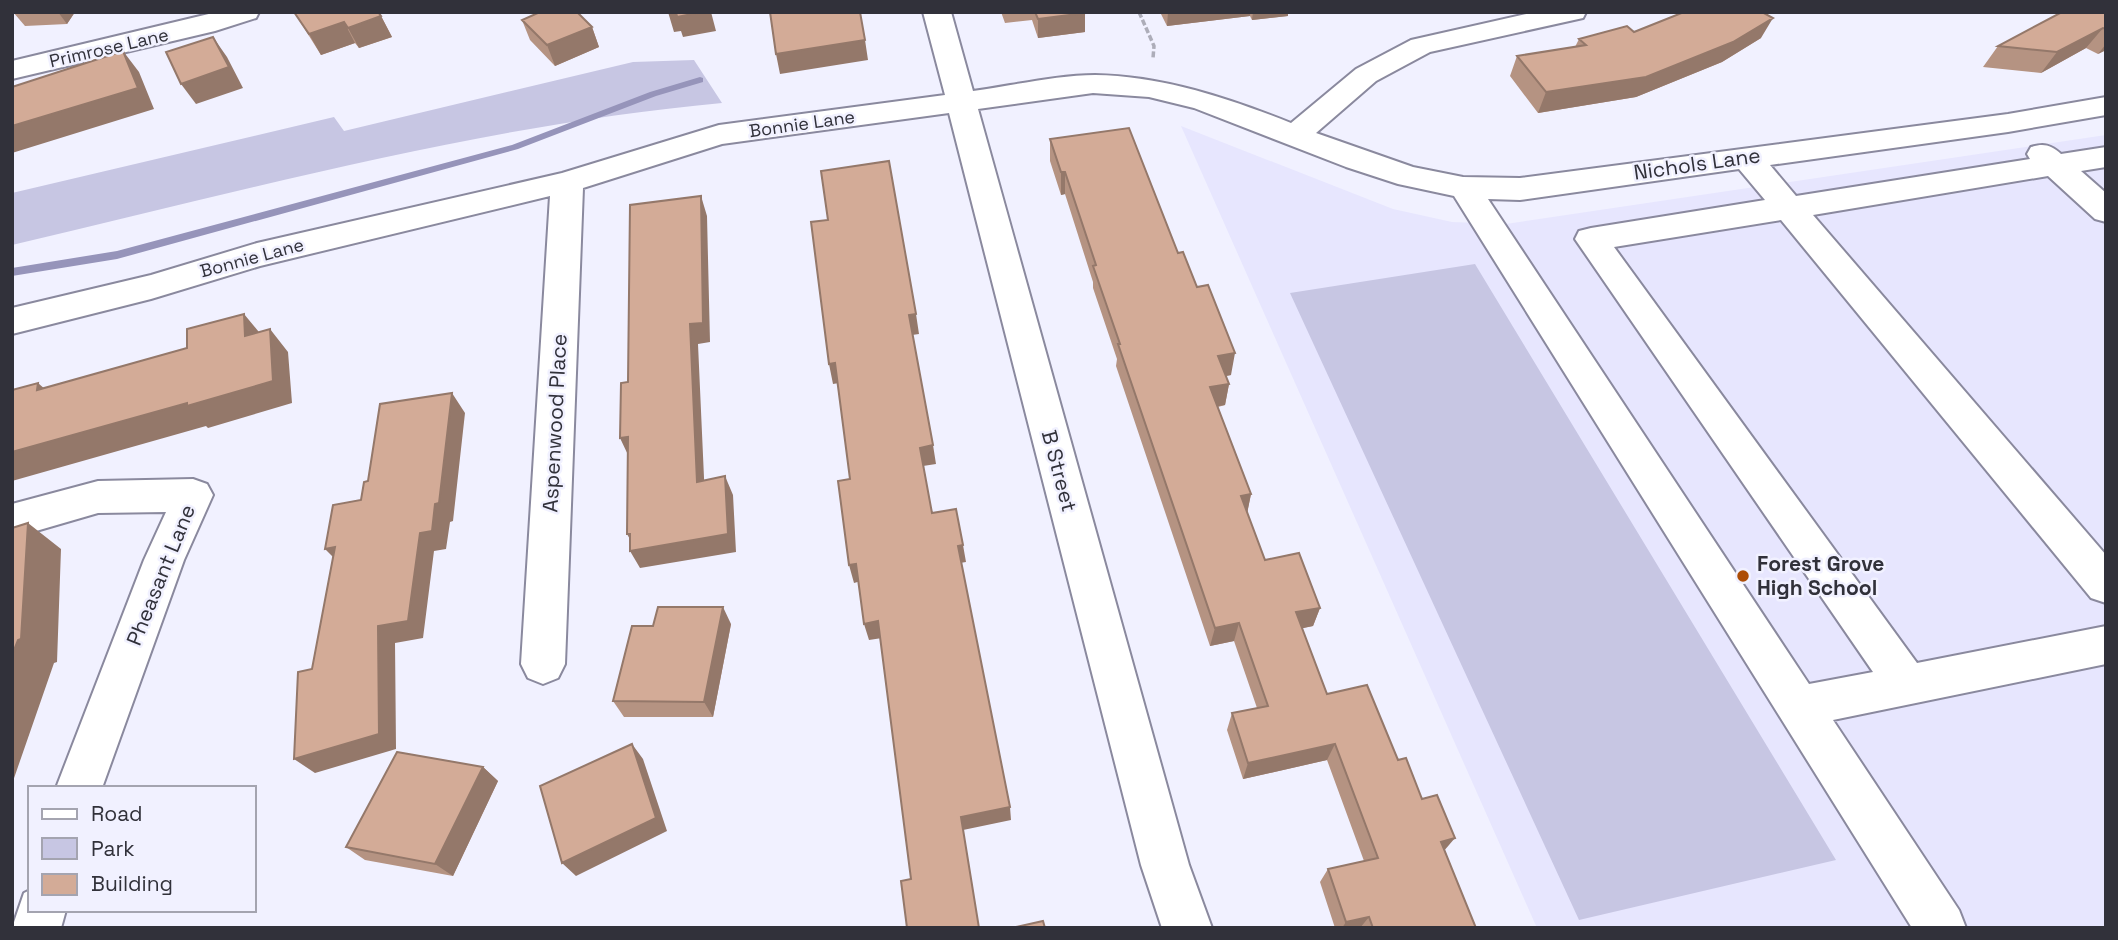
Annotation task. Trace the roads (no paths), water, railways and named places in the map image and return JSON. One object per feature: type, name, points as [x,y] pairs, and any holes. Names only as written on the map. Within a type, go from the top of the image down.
[{"type":"street","name":"Primrose Lane","points":[[12,70],[192,29],[246,12]]},
{"type":"street","name":"B Street","points":[[937,12],[1165,865],[1187,928]]},
{"type":"street","points":[[1295,135],[1366,75],[1421,46],[1573,12]]},
{"type":"street","name":"Bonnie Lane","points":[[12,321],[150,287],[257,256],[567,182],[719,135],[1093,84],[1151,87],[1192,96],[1295,135]]},
{"type":"street","name":"Nichols Lane","points":[[1295,135],[1399,176],[1466,190],[1520,189],[2008,123],[2106,106]]},
{"type":"street","points":[[2008,123],[2106,211]]},
{"type":"street","points":[[1746,157],[2106,585]]},
{"type":"street","points":[[1908,686],[1591,239],[2106,157]]},
{"type":"street","name":"Aspenwood Place","points":[[543,664],[567,182]]},
{"type":"street","points":[[1466,190],[1941,928]]},
{"type":"street","name":"Pheasant Lane","points":[[12,521],[98,497],[193,495],[164,560],[80,786]]},
{"type":"street","points":[[1797,706],[2106,645]]},
{"type":"waterway","points":[[12,272],[117,255],[515,147],[653,94],[700,80]]},
{"type":"place","name":"Forest Grove High School","points":[[1743,576]]}]
